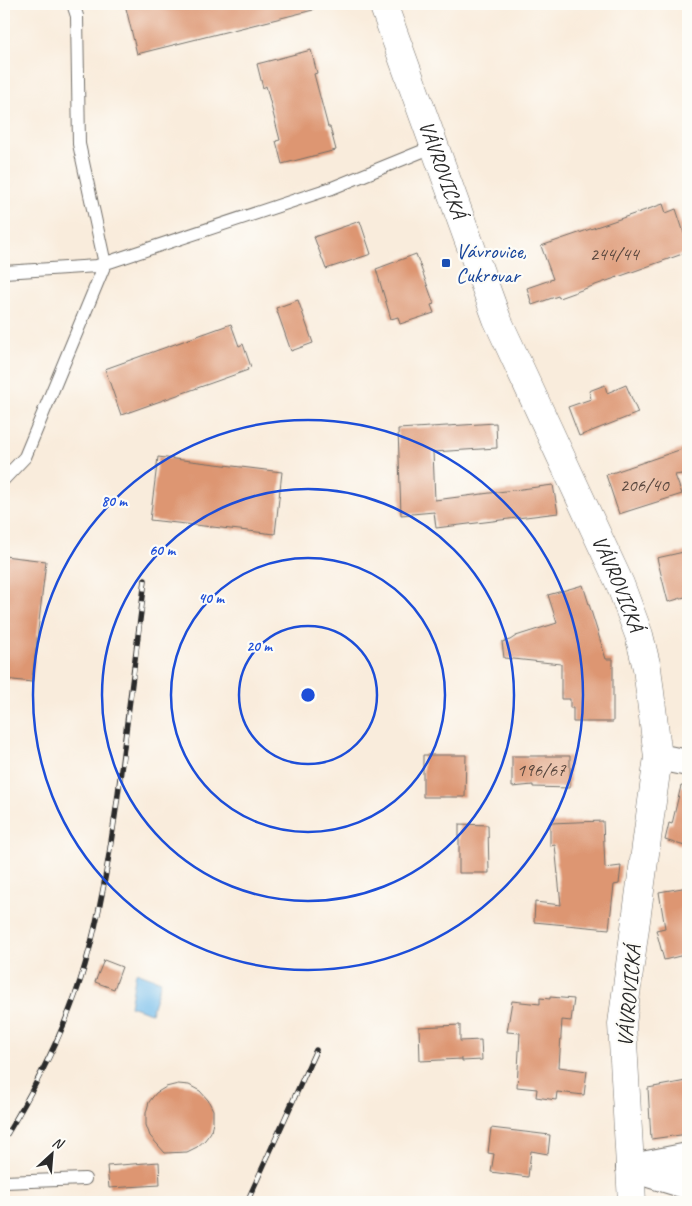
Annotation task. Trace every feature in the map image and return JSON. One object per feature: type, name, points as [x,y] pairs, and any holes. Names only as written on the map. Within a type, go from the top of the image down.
[{"type":"street","name":"VÁVROVICKÁ","points":[[383,4],[497,319],[620,584],[639,635],[647,668],[658,757],[622,1024],[632,1202]]},
{"type":"street","points":[[658,757],[688,763]]},
{"type":"street","points":[[629,1168],[688,1156]]},
{"type":"street","points":[[629,1168],[688,1186]]},
{"type":"lane","points":[[4,479],[25,457],[105,264],[79,144],[77,16],[73,4]]},
{"type":"lane","points":[[4,272],[105,264],[332,188],[435,146]]},
{"type":"lane","points":[[4,1182],[85,1179]]},
{"type":"water","points":[[136,972],[161,981],[151,1013],[130,1006]]},
{"type":"building","points":[[125,4],[312,4],[313,10],[137,54]]},
{"type":"building","points":[[311,50],[317,73],[314,74],[336,150],[282,164],[276,141],[280,140],[266,86],[263,88],[257,64]]},
{"type":"building","points":[[663,204],[666,213],[676,209],[688,245],[688,252],[559,298],[558,296],[532,305],[527,288],[553,279],[541,246]]},
{"type":"building","points":[[360,221],[371,254],[326,269],[314,237]]},
{"type":"building","points":[[416,254],[434,304],[431,305],[434,313],[400,324],[398,317],[391,319],[376,269]]},
{"type":"building","points":[[298,300],[313,343],[291,351],[276,308]]},
{"type":"building","points":[[231,324],[239,346],[243,344],[251,367],[247,368],[248,370],[121,415],[105,369]]},
{"type":"building","points":[[605,385],[607,393],[626,385],[638,413],[579,436],[568,407],[591,399],[589,391]]},
{"type":"building","points":[[496,423],[497,448],[433,452],[435,500],[553,485],[558,513],[436,528],[434,512],[401,515],[398,429]]},
{"type":"building","points":[[688,447],[688,473],[675,475],[682,494],[619,514],[606,475]]},
{"type":"building","points":[[158,457],[282,472],[275,534],[150,520]]},
{"type":"building","points":[[688,551],[688,596],[668,602],[657,558]]},
{"type":"building","points":[[4,556],[46,561],[32,682],[4,679]]},
{"type":"building","points":[[583,585],[606,659],[613,659],[613,722],[573,722],[573,708],[570,708],[570,699],[561,699],[561,664],[504,658],[502,642],[557,623],[548,595]]},
{"type":"building","points":[[423,755],[466,755],[465,797],[423,797]]},
{"type":"building","points":[[512,756],[570,756],[570,788],[533,787],[533,785],[512,787]]},
{"type":"building","points":[[681,786],[688,787],[688,847],[665,840],[669,823],[672,824]]},
{"type":"building","points":[[603,821],[605,868],[621,866],[619,884],[614,885],[609,929],[534,922],[535,902],[561,905],[555,845],[550,846],[550,823]]},
{"type":"building","points":[[459,824],[488,825],[489,873],[459,873]]},
{"type":"building","points":[[688,887],[688,954],[664,960],[656,930],[665,928],[659,892]]},
{"type":"building","points":[[104,960],[122,967],[114,989],[95,982]]},
{"type":"building","points":[[550,997],[574,999],[571,1021],[562,1020],[559,1067],[587,1071],[584,1095],[557,1092],[556,1100],[536,1097],[537,1089],[517,1087],[520,1033],[507,1032],[512,1001],[540,1004],[540,998],[550,999]]},
{"type":"building","points":[[460,1025],[460,1041],[481,1040],[482,1060],[420,1061],[419,1027]]},
{"type":"building","points":[[686,1081],[688,1094],[688,1134],[651,1139],[648,1088]]},
{"type":"building","points":[[178,1084],[189,1085],[200,1091],[208,1100],[213,1110],[211,1132],[197,1147],[187,1152],[165,1153],[150,1136],[146,1125],[146,1113],[149,1102],[156,1093],[166,1087]]},
{"type":"building","points":[[491,1128],[550,1135],[548,1154],[531,1151],[528,1177],[491,1172],[494,1154],[488,1153]]},
{"type":"building","points":[[159,1162],[160,1185],[109,1188],[107,1166]]},
{"type":"railway","points":[[4,1139],[28,1098],[60,1033],[78,988],[91,945],[114,823],[145,580]]},
{"type":"railway","points":[[247,1202],[316,1050]]},
{"type":"place","name":"Vávrovice, Cukrovar","points":[[446,263]]}]
